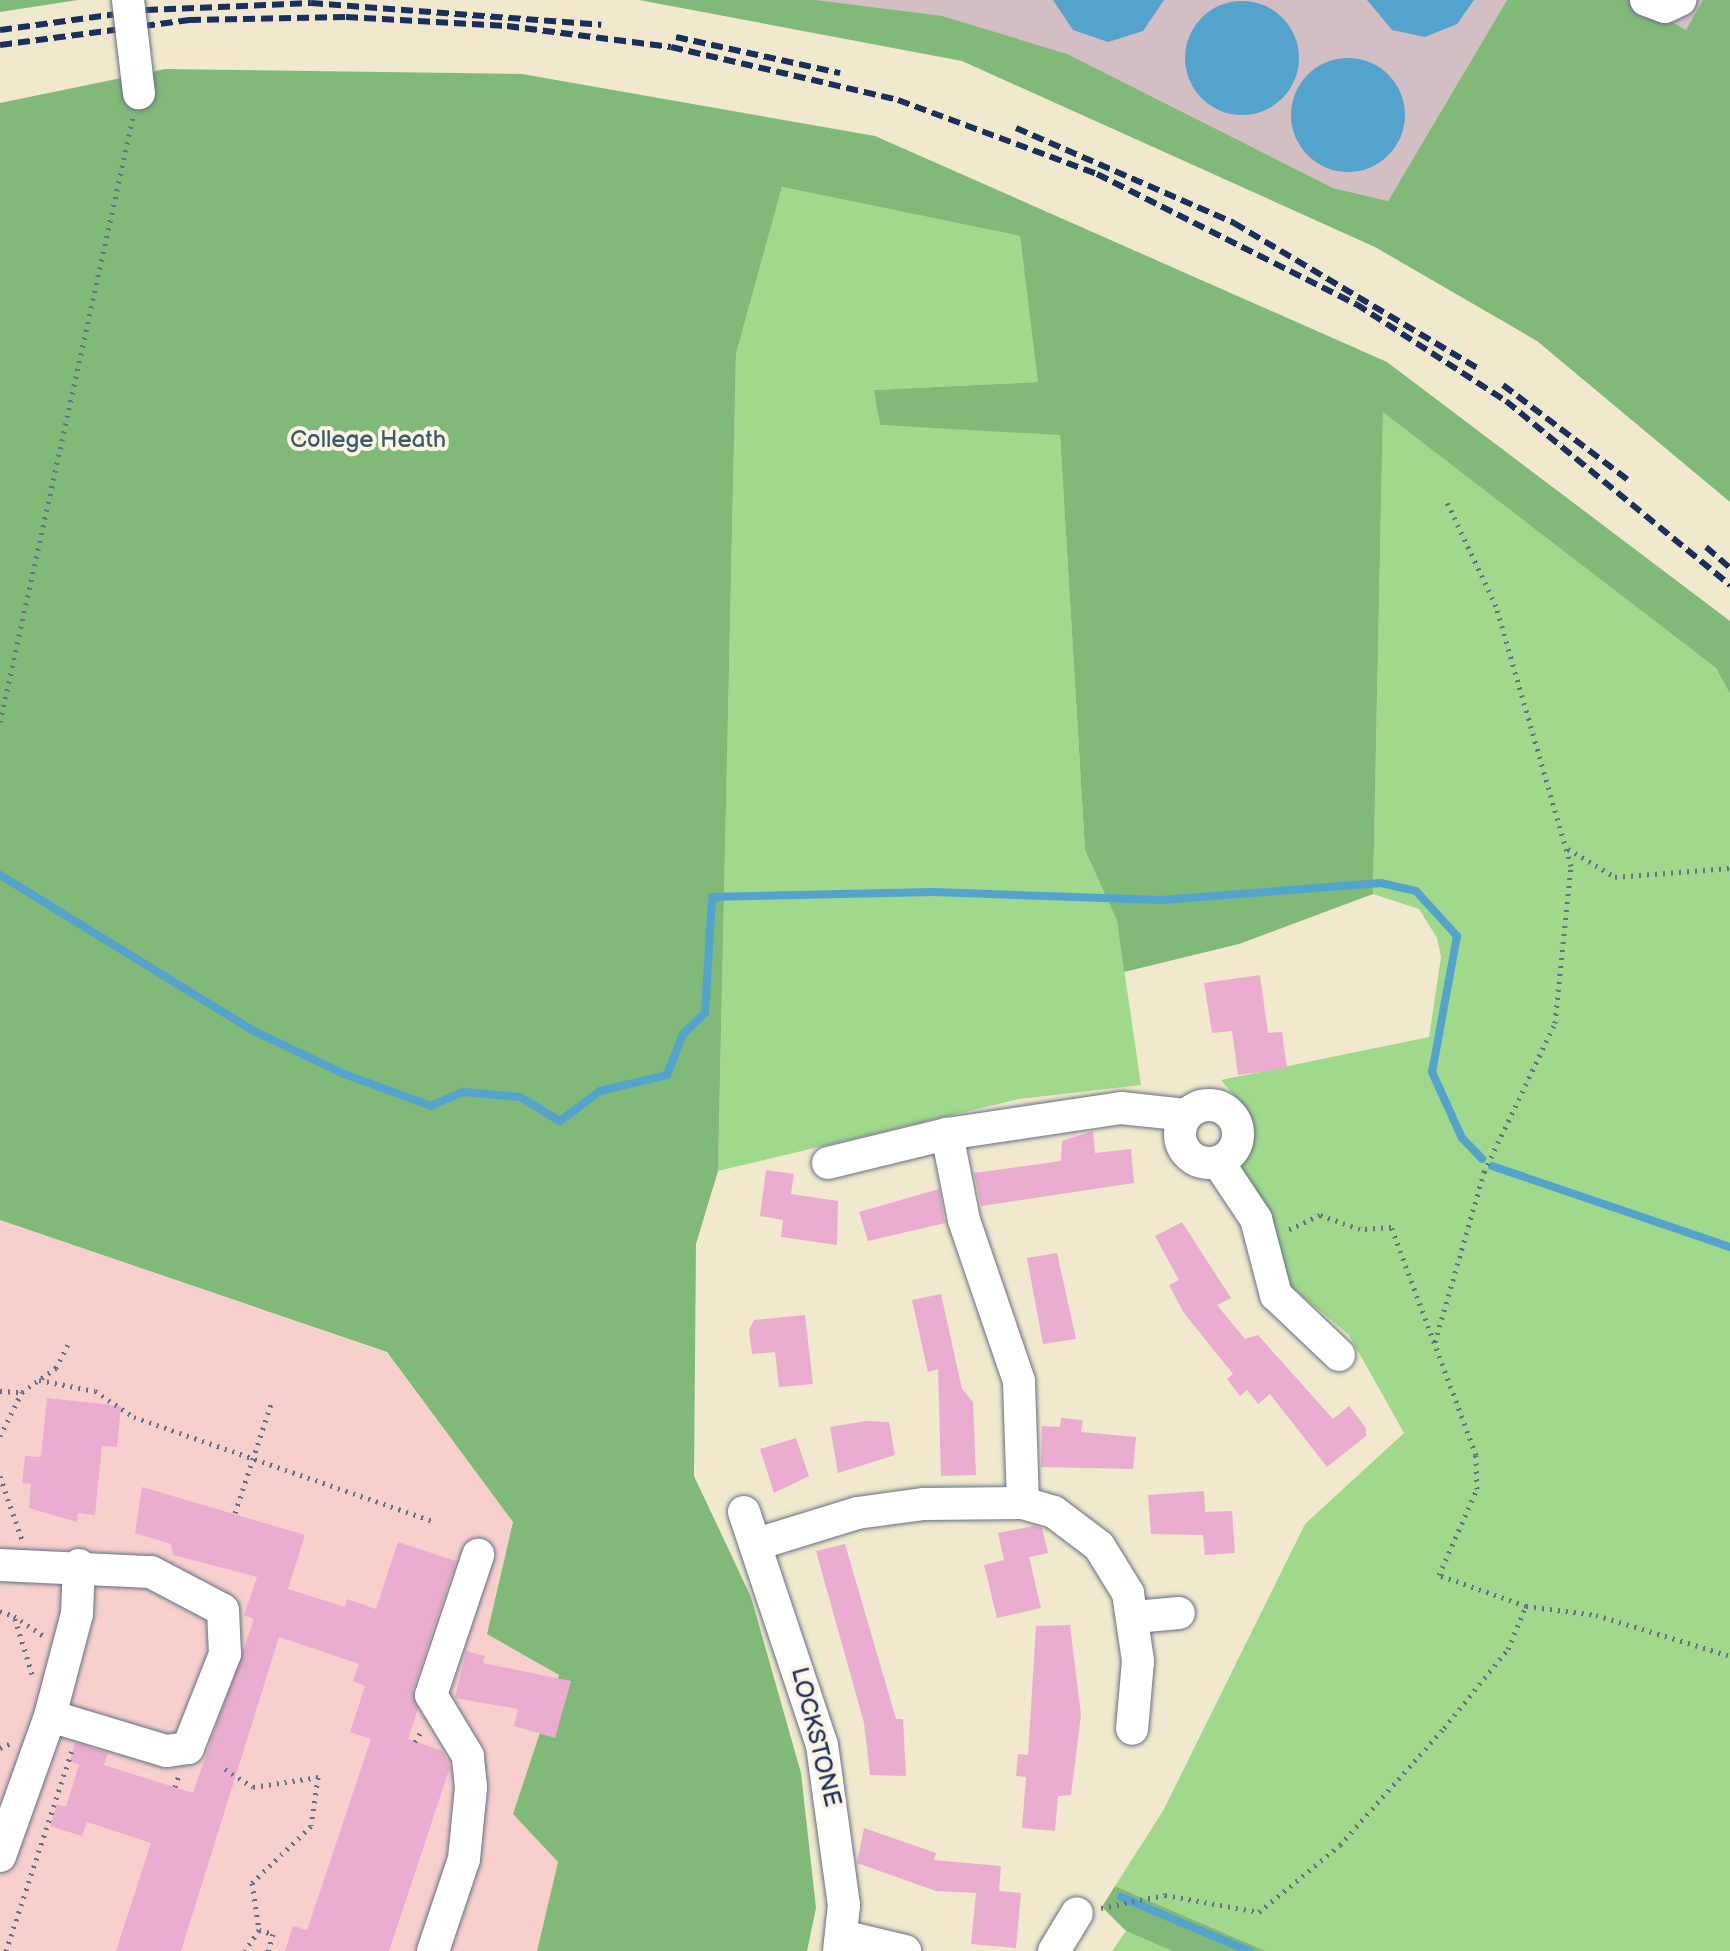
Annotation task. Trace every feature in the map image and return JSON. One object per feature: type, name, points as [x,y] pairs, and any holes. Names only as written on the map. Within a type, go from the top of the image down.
[{"type":"street","points":[[128,0],[139,93]]},
{"type":"street","points":[[1646,0],[1665,7],[1680,0]]},
{"type":"street","points":[[828,1163],[947,1134],[1121,1108],[1186,1115],[1213,1104],[1236,1121],[1234,1150],[1218,1162],[1199,1162],[1184,1150],[1179,1132],[1186,1115]]},
{"type":"street","points":[[947,1134],[964,1220],[1019,1381],[1023,1503]]},
{"type":"street","points":[[1218,1162],[1263,1240],[1276,1295],[1339,1355]]},
{"type":"street","points":[[757,1544],[857,1513],[1023,1503],[1054,1512],[1099,1546],[1135,1617],[1132,1729]]},
{"type":"street","name":"LOCKSTONE","points":[[744,1512],[822,1745],[836,1821],[841,1944],[905,1951]]},
{"type":"street","points":[[433,1951],[464,1859],[471,1787],[468,1756],[431,1695],[478,1555]]},
{"type":"street","points":[[15,1564],[79,1565],[151,1572],[205,1595],[223,1610],[225,1654],[188,1748],[166,1751],[50,1716]]},
{"type":"street","points":[[0,1856],[50,1716],[77,1614],[79,1565]]},
{"type":"street","points":[[1135,1617],[1179,1613]]},
{"type":"street","points":[[1054,1951],[1077,1913]]},
{"type":"path","points":[[0,722],[139,93]]},
{"type":"path","points":[[1434,1343],[1484,1172],[1555,1023],[1569,924],[1566,847],[1501,620],[1445,498]]},
{"type":"path","points":[[1566,847],[1615,877],[1730,868]]},
{"type":"path","points":[[1263,1240],[1320,1215],[1360,1229],[1391,1227],[1476,1455],[1477,1489],[1439,1575],[1526,1606],[1596,1615],[1730,1656]]},
{"type":"path","points":[[0,1436],[22,1392],[56,1368],[70,1340]]},
{"type":"path","points":[[39,1380],[95,1391],[134,1417],[432,1521]]},
{"type":"path","points":[[0,1391],[22,1392]]},
{"type":"path","points":[[235,1513],[271,1404]]},
{"type":"path","points":[[0,1476],[15,1564]]},
{"type":"path","points":[[1117,1905],[1148,1899],[1259,1912],[1340,1845],[1444,1728],[1508,1649],[1526,1606]]},
{"type":"path","points":[[0,1611],[14,1616],[50,1640]]},
{"type":"path","points":[[14,1616],[36,1687]]},
{"type":"path","points":[[225,1769],[253,1787],[318,1777],[311,1826],[252,1883],[259,1930],[245,1951]]},
{"type":"path","points":[[259,1930],[273,1934],[268,1951]]},
{"type":"shaded area","points":[[815,0],[1507,0],[1388,201],[1333,188]]},
{"type":"shaded area","points":[[1631,0],[1703,0],[1686,31]]},
{"type":"shaded area","points":[[0,1220],[387,1353],[513,1522],[487,1633],[559,1675],[513,1814],[558,1862],[537,1951],[0,1951]]},
{"type":"green space","points":[[0,0],[78,0],[0,12]]},
{"type":"green space","points":[[639,0],[815,0],[942,16],[1067,54],[1333,188],[1388,201],[1507,0],[1631,0],[1686,30],[1703,0],[1730,0],[1730,502],[1537,341],[1375,247],[962,61]]},
{"type":"green space","name":"College Heath","points":[[165,69],[522,74],[875,136],[1387,362],[1730,621],[1730,694],[1716,668],[1383,412],[1373,894],[1239,944],[1124,972],[1117,921],[1085,850],[1060,435],[880,425],[874,390],[1038,382],[1020,236],[782,187],[736,354],[718,1171],[696,1244],[694,1476],[751,1597],[801,1773],[816,1908],[807,1951],[537,1951],[558,1862],[513,1814],[559,1675],[487,1634],[513,1522],[387,1352],[0,1220],[0,103]]},
{"type":"green space","points":[[782,187],[1020,236],[1039,382],[875,390],[880,425],[1060,434],[1085,850],[1117,921],[1141,1085],[1019,1099],[718,1171],[736,354]]},
{"type":"green space","points":[[1383,411],[1716,668],[1730,694],[1730,1951],[1266,1951],[1115,1886],[1163,1811],[1305,1524],[1404,1433],[1349,1335],[1283,1280],[1242,1173],[1242,1105],[1221,1080],[1429,1037],[1441,957],[1437,938],[1419,909],[1373,894]]},
{"type":"green space","points":[[1115,1886],[1266,1951],[1172,1951],[1126,1931],[1102,1907]]},
{"type":"green space","points":[[1126,1931],[1172,1951],[1112,1951]]},
{"type":"water","points":[[1053,0],[1164,0],[1143,31],[1108,42],[1073,30]]},
{"type":"water","points":[[1367,0],[1474,0],[1457,24],[1425,37],[1392,30]]},
{"type":"water","points":[[1242,1],[1274,10],[1290,26],[1299,58],[1290,90],[1274,106],[1242,115],[1210,106],[1194,90],[1185,58],[1194,26],[1210,10]]},
{"type":"water","points":[[1348,58],[1380,67],[1396,83],[1405,115],[1396,147],[1380,163],[1348,172],[1316,163],[1300,147],[1291,115],[1300,83],[1316,67]]},
{"type":"building","points":[[1260,975],[1268,1033],[1282,1032],[1287,1068],[1238,1075],[1232,1031],[1212,1033],[1204,983]]},
{"type":"building","points":[[1093,1131],[1095,1153],[1131,1149],[1134,1183],[981,1206],[974,1173],[1061,1161],[1062,1141]]},
{"type":"building","points":[[766,1170],[794,1174],[791,1194],[838,1201],[837,1245],[781,1237],[783,1220],[760,1216]]},
{"type":"building","points":[[939,1189],[945,1223],[868,1241],[859,1212]]},
{"type":"building","points":[[1182,1222],[1231,1298],[1217,1305],[1245,1339],[1258,1335],[1333,1419],[1349,1406],[1366,1428],[1366,1436],[1327,1467],[1270,1394],[1258,1404],[1247,1390],[1240,1396],[1227,1379],[1233,1374],[1184,1313],[1169,1285],[1179,1280],[1155,1236]]},
{"type":"building","points":[[1057,1253],[1076,1339],[1043,1344],[1027,1258]]},
{"type":"building","points":[[941,1294],[962,1389],[973,1402],[976,1475],[941,1476],[938,1369],[928,1372],[912,1300]]},
{"type":"building","points":[[805,1315],[813,1384],[779,1387],[775,1352],[752,1354],[749,1330],[754,1320]]},
{"type":"building","points":[[47,1398],[121,1406],[117,1447],[102,1446],[95,1515],[78,1513],[77,1522],[29,1508],[31,1484],[22,1483],[25,1456],[41,1457]]},
{"type":"building","points":[[1061,1418],[1083,1420],[1081,1432],[1136,1437],[1133,1469],[1041,1467],[1042,1426],[1060,1427]]},
{"type":"building","points":[[866,1421],[889,1422],[895,1455],[838,1473],[830,1427]]},
{"type":"building","points":[[796,1438],[809,1476],[774,1493],[760,1449]]},
{"type":"building","points":[[142,1487],[305,1535],[288,1589],[345,1607],[347,1599],[376,1609],[398,1542],[456,1561],[413,1689],[418,1709],[408,1739],[443,1751],[450,1767],[389,1951],[285,1951],[293,1926],[307,1930],[371,1739],[350,1732],[365,1686],[353,1681],[359,1664],[279,1637],[181,1951],[116,1951],[151,1843],[87,1822],[82,1836],[50,1826],[57,1804],[66,1807],[79,1765],[70,1761],[75,1743],[108,1753],[104,1765],[193,1793],[254,1619],[244,1615],[257,1577],[173,1555],[171,1544],[135,1533]]},
{"type":"building","points":[[1204,1491],[1205,1512],[1232,1511],[1235,1553],[1205,1555],[1203,1535],[1151,1534],[1148,1495]]},
{"type":"building","points":[[1033,1526],[1042,1528],[1048,1553],[1029,1557],[1041,1608],[997,1618],[984,1565],[1004,1560],[998,1533]]},
{"type":"building","points":[[845,1544],[896,1719],[903,1719],[906,1776],[870,1775],[864,1723],[816,1551]]},
{"type":"building","points":[[1070,1625],[1081,1715],[1071,1795],[1058,1796],[1055,1831],[1022,1828],[1026,1777],[1016,1776],[1018,1754],[1028,1755],[1036,1626]]},
{"type":"building","points":[[466,1651],[485,1656],[483,1663],[571,1681],[555,1738],[514,1726],[518,1709],[455,1698]]},
{"type":"building","points":[[864,1828],[936,1853],[934,1860],[1001,1866],[999,1891],[1021,1893],[1016,1948],[971,1944],[976,1893],[936,1891],[857,1863]]},
{"type":"waterway","points":[[0,875],[254,1031],[344,1074],[431,1106],[463,1092],[520,1097],[560,1121],[600,1091],[667,1075],[683,1034],[705,1013],[712,897],[933,892],[1161,900],[1381,883],[1416,891],[1457,936],[1432,1072],[1462,1138],[1482,1159]]},
{"type":"waterway","points":[[1492,1166],[1730,1247]]},
{"type":"waterway","points":[[1121,1897],[1249,1951]]},
{"type":"railway","points":[[0,30],[146,10],[311,3],[601,25]]},
{"type":"railway","points":[[0,45],[189,20],[346,17],[507,26],[671,47],[898,100],[1097,174],[1356,304],[1506,401],[1730,585]]},
{"type":"railway","points":[[676,37],[840,73]]},
{"type":"railway","points":[[1016,128],[1234,223],[1479,369]]},
{"type":"railway","points":[[1503,385],[1627,479]]},
{"type":"railway","points":[[1706,547],[1730,568]]}]
